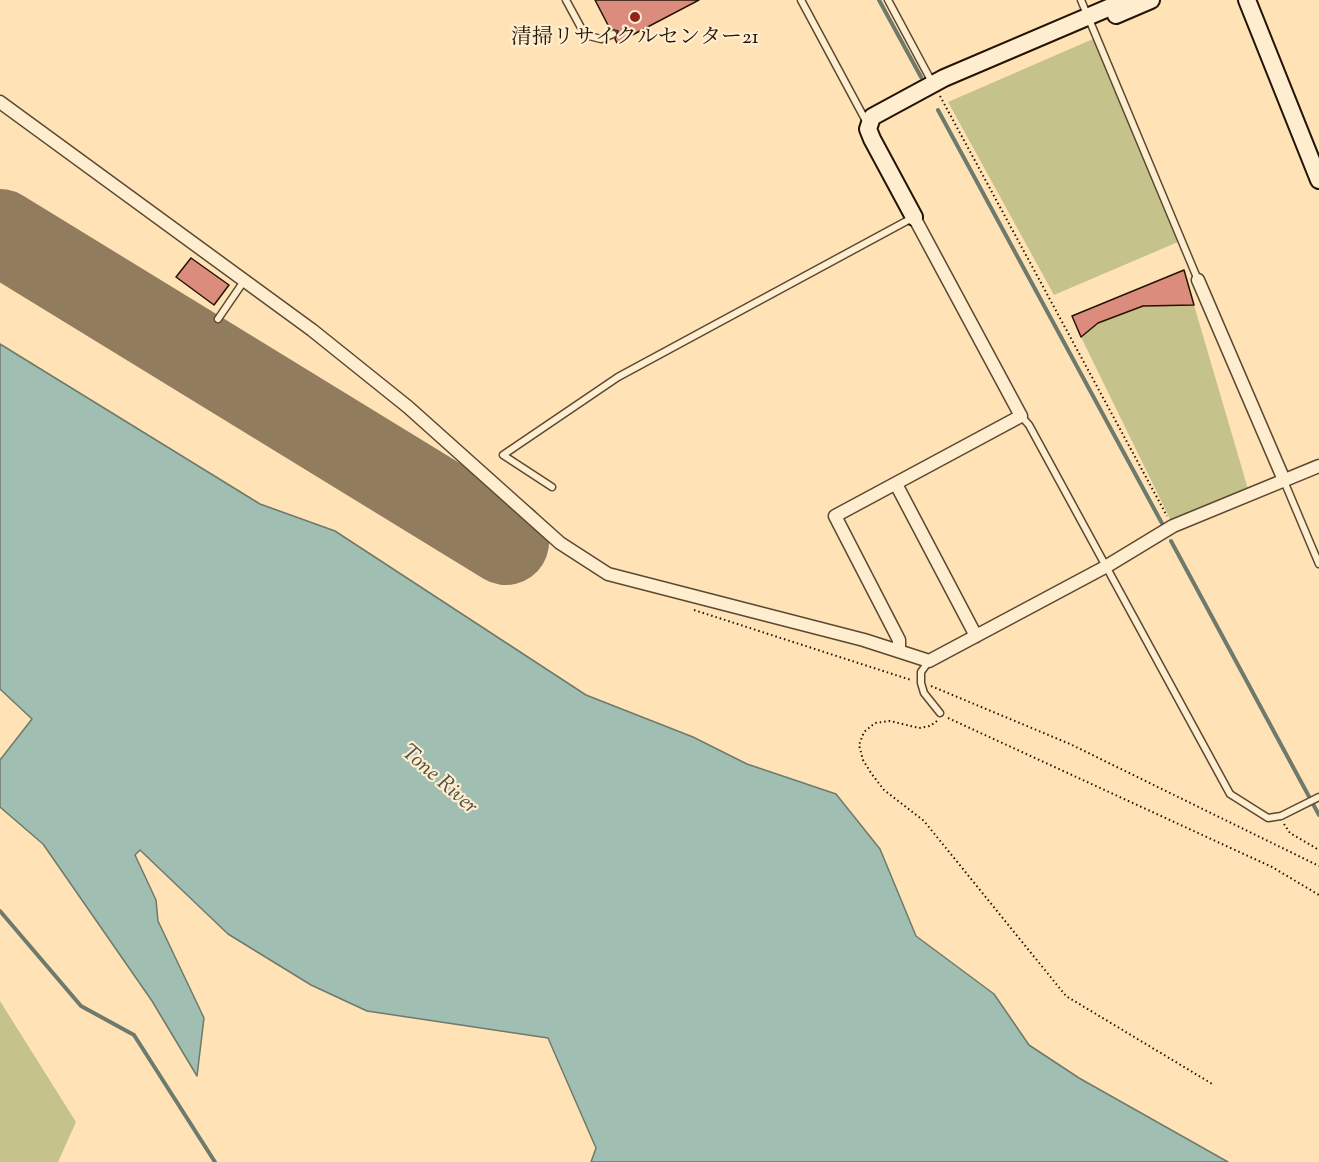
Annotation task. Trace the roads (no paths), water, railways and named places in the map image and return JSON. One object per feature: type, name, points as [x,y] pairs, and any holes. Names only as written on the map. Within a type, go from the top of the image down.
[{"type":"street","points":[[899,650],[899,640],[835,516],[1021,416],[872,140],[868,125],[878,113],[1090,20],[1127,0]]},
{"type":"street","points":[[1090,20],[1151,0]]},
{"type":"street","points":[[1246,0],[1319,180]]},
{"type":"street","points":[[0,102],[244,281],[408,407],[560,543],[608,574],[899,650],[929,661],[1107,566],[1173,526],[1319,466]]},
{"type":"street","points":[[1198,280],[1284,480]]},
{"type":"street","points":[[896,484],[976,636]]},
{"type":"lane","points":[[566,0],[585,35],[601,39],[613,34]]},
{"type":"lane","points":[[801,0],[868,125]]},
{"type":"lane","points":[[888,0],[935,87]]},
{"type":"lane","points":[[1081,0],[1198,280]]},
{"type":"lane","points":[[552,487],[503,455],[618,377],[914,217]]},
{"type":"lane","points":[[218,319],[244,281]]},
{"type":"lane","points":[[1021,416],[1029,425],[1107,566],[1230,794],[1268,818],[1281,816],[1314,800]]},
{"type":"lane","points":[[1284,480],[1319,564]]},
{"type":"lane","points":[[929,661],[921,672],[921,683],[924,693],[940,713]]},
{"type":"water","name":"Tone River","points":[[0,344],[260,504],[335,531],[586,695],[693,737],[747,764],[836,794],[880,849],[916,936],[994,994],[1029,1045],[1079,1078],[1228,1162],[591,1162],[596,1148],[548,1038],[367,1011],[311,985],[228,934],[140,850],[135,855],[156,900],[158,921],[204,1018],[197,1076],[152,1001],[43,844],[0,807],[0,760],[32,719],[0,689]]},
{"type":"waterway","points":[[879,0],[921,77]]},
{"type":"waterway","points":[[938,110],[1164,527]]},
{"type":"waterway","points":[[1171,541],[1319,815]]},
{"type":"waterway","points":[[0,911],[81,1006],[134,1035],[215,1162]]},
{"type":"place","name":"清掃リサイクルセンター21","points":[[635,17]]}]
